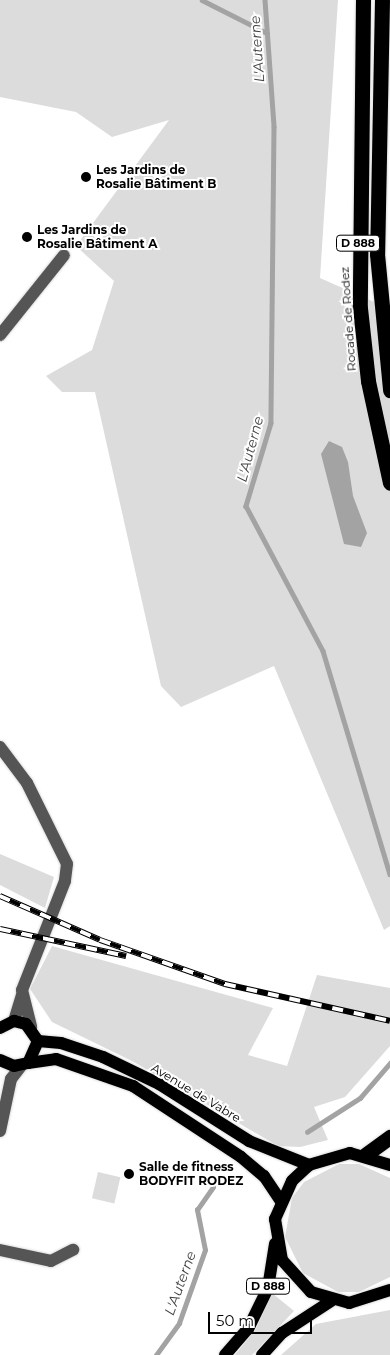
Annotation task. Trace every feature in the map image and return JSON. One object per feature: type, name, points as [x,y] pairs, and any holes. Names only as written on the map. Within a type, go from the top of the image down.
[{"type":"highway","name":"Rocade de Rodez","points":[[363,0],[360,308],[368,381],[390,483]]},
{"type":"highway","name":"D 888","points":[[382,0],[377,254],[390,390]]},
{"type":"highway","points":[[365,1155],[390,1138]]},
{"type":"main road","points":[[4,1025],[31,1027],[38,1042],[24,1064]]},
{"type":"main road","name":"Avenue de Vabre","points":[[38,1042],[61,1043],[103,1057],[159,1084],[249,1141],[309,1165]]},
{"type":"main road","points":[[4,1062],[24,1064],[56,1059],[133,1086],[241,1157],[264,1176],[280,1200]]},
{"type":"main road","points":[[388,1293],[366,1301],[331,1300],[294,1278],[276,1239],[280,1200],[309,1165],[329,1156],[365,1155],[390,1165]]},
{"type":"main road","name":"D 888","points":[[225,1355],[248,1329],[268,1288],[276,1239]]},
{"type":"main road","points":[[262,1355],[282,1333],[331,1300]]},
{"type":"street","points":[[0,335],[64,255]]},
{"type":"street","points":[[0,747],[28,783],[67,864],[65,881],[22,995],[4,1025]]},
{"type":"street","points":[[22,995],[31,1027]]},
{"type":"street","points":[[4,1062],[11,1079]]},
{"type":"street","points":[[0,1132],[11,1079],[24,1064]]},
{"type":"street","points":[[0,1250],[50,1261],[73,1250]]},
{"type":"shaded area","points":[[0,0],[338,0],[320,278],[390,309],[390,926],[384,930],[274,666],[181,707],[161,686],[95,392],[62,392],[46,376],[92,350],[114,281],[76,246],[169,120],[112,137],[76,112],[0,97]]},
{"type":"shaded area","points":[[329,441],[342,447],[348,462],[353,496],[367,533],[361,547],[344,544],[321,454]]},
{"type":"shaded area","points":[[0,854],[54,877],[45,908],[0,885]]},
{"type":"shaded area","points":[[52,946],[273,1008],[248,1055],[287,1066],[317,975],[390,988],[390,1046],[345,1097],[314,1107],[328,1140],[300,1147],[278,1146],[134,1062],[52,1022],[30,989]]},
{"type":"shaded area","points":[[339,1164],[359,1164],[390,1178],[390,1277],[359,1292],[338,1292],[303,1273],[285,1237],[292,1198],[304,1182]]},
{"type":"shaded area","points":[[98,1172],[120,1177],[114,1203],[92,1198]]},
{"type":"shaded area","points":[[272,1293],[294,1311],[252,1355],[235,1355],[256,1329]]},
{"type":"shaded area","points":[[390,1310],[390,1355],[281,1355],[316,1324]]},
{"type":"waterway","points":[[202,0],[267,33]]},
{"type":"waterway","name":"L'Auterne","points":[[265,0],[274,127],[271,423],[246,506],[323,651],[390,874]]},
{"type":"waterway","name":"L'Auterne","points":[[307,1132],[360,1098],[390,1063]]},
{"type":"waterway","name":"L'Auterne","points":[[156,1355],[179,1323],[205,1250],[197,1210],[213,1187]]},
{"type":"railway","points":[[0,896],[100,940],[225,984],[390,1021]]},
{"type":"railway","points":[[0,929],[126,956]]},
{"type":"place","name":"Les Jardins de Rosalie Bâtiment B","points":[[86,177]]},
{"type":"place","name":"Les Jardins de Rosalie Bâtiment A","points":[[27,237]]},
{"type":"place","name":"Salle de fitness BODYFIT RODEZ","points":[[129,1174]]}]
